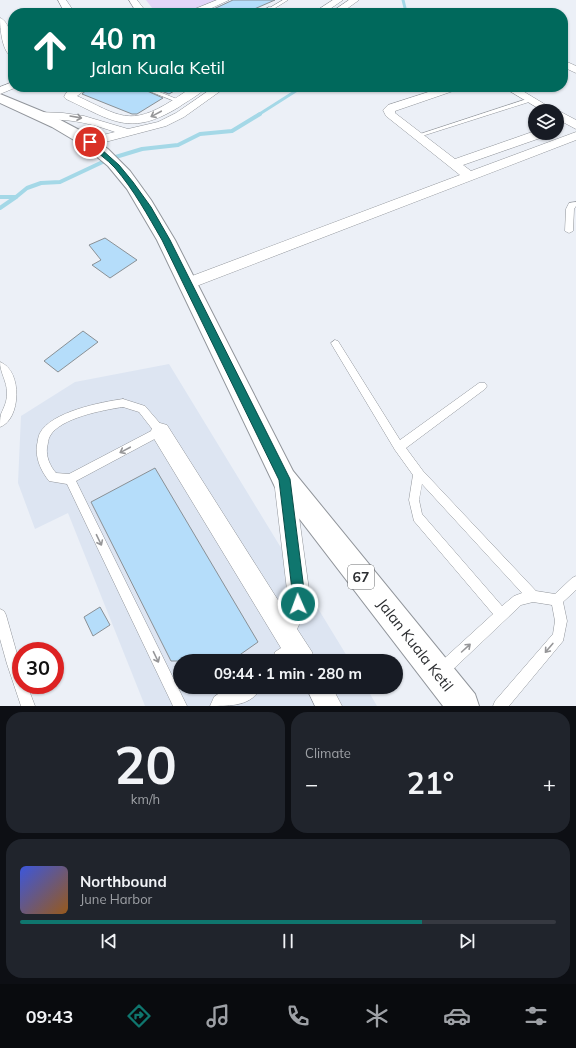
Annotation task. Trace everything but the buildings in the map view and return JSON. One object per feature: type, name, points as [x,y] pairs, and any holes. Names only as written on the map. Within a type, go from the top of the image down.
[{"type":"main road","name":"Jalan Kuala Ketil","points":[[0,98],[38,115],[95,147],[116,166],[147,207],[188,283],[284,479],[463,706]]},
{"type":"street","points":[[205,8],[225,0]]},
{"type":"street","points":[[326,8],[339,0]]},
{"type":"street","points":[[343,8],[355,0]]},
{"type":"street","points":[[0,21],[8,41]]},
{"type":"street","points":[[74,92],[70,97],[123,119],[133,121],[151,117],[193,92]]},
{"type":"street","points":[[95,147],[129,133],[162,124],[180,115],[214,92]]},
{"type":"street","points":[[439,92],[392,107],[389,110],[390,114],[469,176]]},
{"type":"street","points":[[516,92],[538,104]]},
{"type":"street","points":[[38,115],[63,115],[80,118],[129,133]]},
{"type":"street","points":[[564,118],[574,124]]},
{"type":"street","points":[[564,126],[574,124]]},
{"type":"street","points":[[188,283],[576,136]]},
{"type":"street","points":[[454,164],[528,138]]},
{"type":"street","points":[[160,431],[284,629],[293,654]]},
{"type":"street","points":[[284,479],[298,590],[298,604],[294,614],[284,629]]},
{"type":"street","points":[[223,706],[239,694]]},
{"type":"street","points":[[322,694],[329,706]]},
{"type":"lane","points":[[271,8],[286,0]]},
{"type":"lane","points":[[155,92],[179,101]]},
{"type":"lane","points":[[417,136],[530,100]]},
{"type":"lane","points":[[569,231],[570,209],[572,205],[576,204]]},
{"type":"lane","points":[[335,343],[399,447],[419,474],[533,596]]},
{"type":"lane","points":[[0,366],[9,376],[12,399],[9,410],[0,423]]},
{"type":"lane","points":[[399,447],[482,386]]},
{"type":"lane","points":[[123,403],[142,409],[160,431],[70,479],[53,478],[48,472],[41,455],[44,435],[54,423],[97,407],[123,403]]},
{"type":"lane","points":[[419,474],[413,496],[414,507],[418,517],[502,616]]},
{"type":"lane","points":[[70,479],[180,706]]},
{"type":"lane","points":[[557,600],[576,582]]},
{"type":"lane","points":[[437,674],[518,600],[533,596],[557,600]]},
{"type":"lane","points":[[500,706],[558,637],[561,621],[557,600]]},
{"type":"lane","points":[[0,615],[13,664],[28,706]]},
{"type":"shaded area","points":[[146,0],[217,0],[196,8],[152,8]]},
{"type":"shaded area","points":[[169,364],[346,654],[173,654],[173,694],[370,694],[377,706],[145,706],[68,513],[35,529],[18,483],[21,416],[75,382]]},
{"type":"waterway","points":[[403,0],[405,8]]},
{"type":"waterway","points":[[258,115],[294,92]]},
{"type":"waterway","points":[[16,197],[27,188],[41,183],[60,182],[109,159],[142,149],[178,145],[200,134],[232,131],[260,114]]},
{"type":"waterway","points":[[0,197],[16,197]]},
{"type":"waterway","points":[[0,208],[16,197]]},
{"type":"route","points":[[90,142],[116,166],[130,183],[147,207],[166,240],[284,479],[298,590],[298,604]]}]
